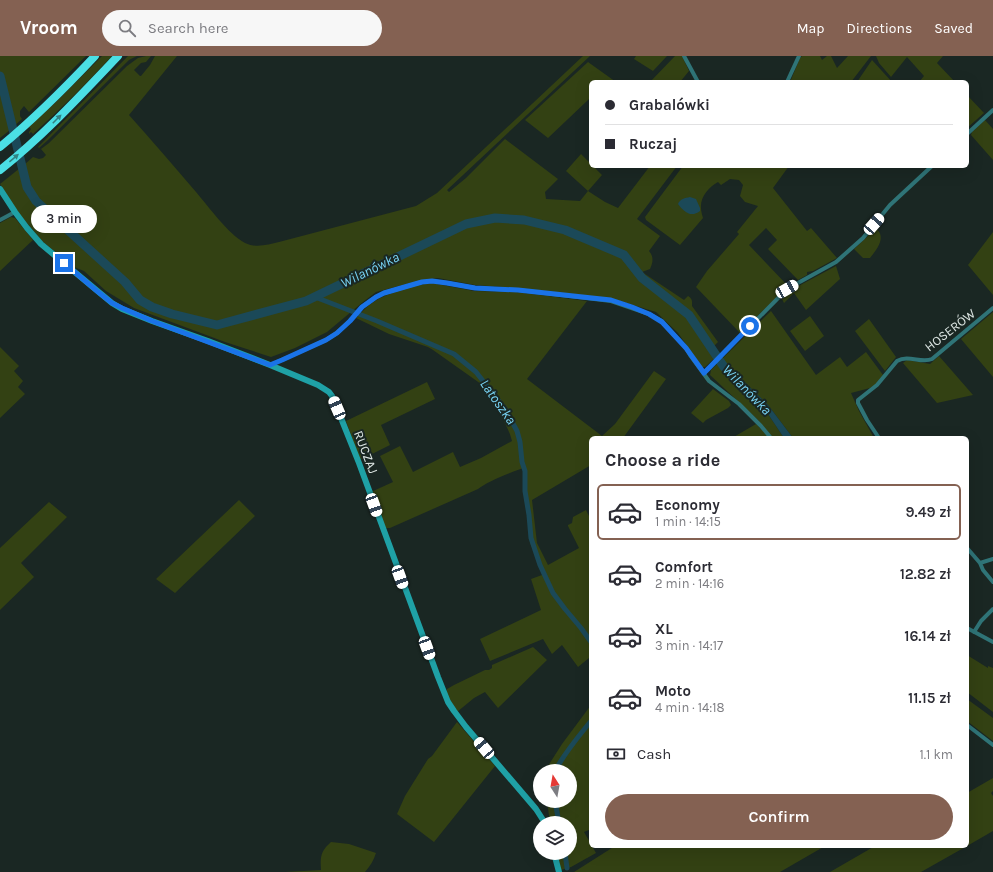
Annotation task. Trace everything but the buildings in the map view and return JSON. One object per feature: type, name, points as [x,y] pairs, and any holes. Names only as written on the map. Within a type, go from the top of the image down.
[{"type":"highway","points":[[0,147],[51,101],[95,56]]},
{"type":"highway","points":[[0,170],[29,146],[52,124],[118,56]]},
{"type":"street","points":[[684,56],[697,80]]},
{"type":"street","points":[[788,80],[799,56]]},
{"type":"street","points":[[969,132],[993,110]]},
{"type":"street","points":[[704,373],[787,289],[836,262],[863,238],[890,205],[930,168]]},
{"type":"street","name":"RUCZAJ","points":[[0,189],[35,238],[112,303],[152,321],[270,365],[318,385],[329,392],[332,396],[359,463],[448,702],[461,720],[540,816]]},
{"type":"street","points":[[0,220],[15,212]]},
{"type":"street","points":[[270,365],[326,340],[337,333],[362,307],[376,297],[384,293],[422,282],[432,281],[475,288],[518,290],[611,300],[649,314],[662,322],[686,348],[710,381],[739,404],[769,436]]},
{"type":"street","name":"HOSERÓW","points":[[878,436],[866,420],[857,402],[859,399],[877,385],[897,361],[906,358],[926,361],[930,360],[993,308]]},
{"type":"street","points":[[969,550],[993,582]]},
{"type":"street","points":[[980,563],[993,559]]},
{"type":"street","points":[[974,632],[981,621],[993,609]]},
{"type":"street","points":[[969,629],[993,642]]},
{"type":"street","points":[[969,727],[993,745]]},
{"type":"street","points":[[556,860],[559,872]]},
{"type":"green space","points":[[0,56],[86,56],[29,112],[24,106],[20,111],[20,116],[22,119],[14,126],[8,106],[6,107],[10,130],[0,138]]},
{"type":"green space","points":[[102,56],[112,56],[54,115],[33,134],[31,132],[29,134],[31,129],[29,127]]},
{"type":"green space","points":[[128,56],[137,56],[129,60],[39,148],[38,147]]},
{"type":"green space","points":[[151,56],[146,62],[141,63],[134,70],[141,76],[155,56],[177,56],[129,115],[225,227],[245,243],[257,246],[275,243],[416,206],[437,193],[583,56],[590,56],[447,190],[449,192],[466,178],[505,139],[558,179],[545,192],[546,199],[580,201],[588,191],[618,208],[648,168],[675,168],[637,219],[660,236],[649,251],[652,255],[652,264],[650,269],[642,272],[684,300],[688,296],[691,298],[692,306],[718,342],[714,346],[720,353],[705,367],[702,367],[678,333],[656,312],[610,298],[475,285],[438,278],[418,281],[376,292],[327,332],[295,348],[271,357],[225,342],[134,308],[106,291],[84,271],[74,267],[42,241],[17,211],[0,184],[20,168],[24,185],[29,195],[39,207],[59,225],[62,222],[45,207],[31,189],[24,165],[33,157],[39,159],[43,158],[46,155],[41,149],[49,143],[127,66],[138,58]]},
{"type":"green space","points":[[636,56],[667,56],[653,71],[634,59]]},
{"type":"green space","points":[[675,56],[682,56],[689,71],[682,80],[652,80]]},
{"type":"green space","points":[[802,56],[820,56],[822,60],[827,56],[831,56],[837,68],[848,56],[871,56],[853,80],[791,80]]},
{"type":"green space","points":[[876,56],[943,56],[937,63],[953,80],[921,80],[924,76],[907,57],[891,77],[879,63]]},
{"type":"green space","points":[[872,60],[890,80],[858,80]]},
{"type":"green space","points":[[588,62],[613,80],[589,80],[589,99],[548,138],[525,120]]},
{"type":"green space","points":[[969,97],[984,113],[969,126]]},
{"type":"green space","points":[[985,120],[993,129],[993,160],[971,135],[972,132]]},
{"type":"green space","points":[[581,154],[589,162],[589,168],[595,168],[602,175],[588,191],[566,171]]},
{"type":"green space","points":[[682,168],[788,168],[773,188],[807,231],[811,228],[837,258],[813,271],[807,272],[807,275],[798,280],[768,249],[777,240],[766,228],[749,245],[788,286],[740,333],[696,287],[707,271],[739,234],[737,232],[758,206],[745,202],[740,196],[743,185],[739,180],[730,179],[721,185],[718,182],[708,190],[701,204],[703,218],[680,245],[646,220],[645,217]]},
{"type":"green space","points":[[11,217],[15,218],[33,240],[0,271],[0,223]]},
{"type":"green space","points":[[874,227],[880,234],[880,242],[876,251],[870,258],[863,258],[854,249],[867,237]]},
{"type":"green space","points":[[993,232],[993,295],[968,265]]},
{"type":"green space","points":[[836,266],[840,279],[806,310],[794,293],[784,303],[782,299],[791,290]]},
{"type":"green space","points":[[431,283],[474,291],[516,292],[587,301],[527,379],[602,436],[589,436],[589,466],[532,500],[537,543],[548,565],[579,548],[568,525],[572,523],[573,517],[586,510],[589,516],[589,658],[578,667],[562,645],[552,654],[543,639],[490,661],[480,639],[541,610],[531,579],[542,575],[530,543],[523,468],[499,477],[478,489],[390,528],[385,528],[371,492],[393,482],[380,456],[400,446],[413,472],[453,452],[460,467],[481,458],[512,441],[506,424],[489,399],[492,398],[481,384],[428,347],[389,334],[356,318],[375,301],[387,295]]},
{"type":"green space","points":[[771,311],[816,375],[840,357],[847,367],[866,352],[883,375],[875,385],[870,388],[851,393],[873,436],[791,436],[768,405],[722,359]]},
{"type":"green space","points":[[993,312],[993,377],[961,339]]},
{"type":"green space","points":[[810,316],[824,336],[805,351],[790,331]]},
{"type":"green space","points":[[869,319],[896,357],[885,371],[855,331]]},
{"type":"green space","points":[[0,347],[19,366],[14,371],[23,381],[18,387],[25,394],[0,418]]},
{"type":"green space","points":[[939,356],[973,395],[937,403],[903,363],[907,360],[930,364]]},
{"type":"green space","points":[[717,364],[730,379],[768,414],[783,436],[771,436],[758,420],[710,375],[711,370]]},
{"type":"green space","points":[[654,371],[666,379],[624,436],[602,436],[615,424]]},
{"type":"green space","points":[[427,382],[435,399],[381,425],[390,445],[360,460],[346,421]]},
{"type":"green space","points":[[713,389],[729,401],[731,405],[703,423],[691,413]]},
{"type":"green space","points":[[756,424],[768,436],[735,436]]},
{"type":"green space","points":[[239,500],[255,516],[175,593],[156,579]]},
{"type":"green space","points":[[49,502],[67,517],[21,563],[34,577],[0,610],[0,548]]},
{"type":"green space","points":[[533,647],[547,660],[498,708],[485,692],[474,698],[457,712],[447,695],[447,689],[485,670],[489,670],[492,668],[492,665]]},
{"type":"green space","points":[[969,656],[988,668],[988,666],[993,668],[993,712],[969,694]]},
{"type":"green space","points":[[969,700],[993,718],[993,741],[969,723]]},
{"type":"green space","points":[[589,708],[589,830],[584,832],[589,841],[589,848],[593,848],[596,853],[571,867],[561,870],[559,860],[577,860],[577,816],[549,816],[548,808],[577,808],[577,764],[549,764]]},
{"type":"green space","points":[[457,722],[495,766],[434,842],[397,814],[405,796],[428,759],[432,756]]},
{"type":"green space","points":[[993,778],[993,791],[991,793],[993,796],[993,831],[969,845],[969,792]]},
{"type":"green space","points":[[331,842],[349,844],[376,853],[372,863],[365,872],[285,872],[321,870],[322,854]]},
{"type":"green space","points":[[612,848],[822,848],[780,872],[574,872]]},
{"type":"green space","points":[[872,848],[963,848],[921,872],[830,872]]},
{"type":"water","points":[[690,197],[696,199],[700,208],[700,211],[694,214],[688,213],[678,204],[681,200]]},
{"type":"water","points":[[722,359],[768,405],[791,436],[783,436],[768,414],[730,379],[717,364]]},
{"type":"waterway","name":"Wilanówka","points":[[0,76],[27,187],[36,201],[125,282],[140,300],[152,307],[172,314],[217,325],[306,301],[466,224],[495,218],[524,220],[565,230],[624,255],[642,278],[689,315],[724,367]]},
{"type":"waterway","name":"Latoszka","points":[[315,297],[377,321],[454,354],[476,372],[505,409],[517,431],[525,471],[525,491],[531,538],[540,565],[553,593],[589,639]]},
{"type":"waterway","name":"Latoszka","points":[[559,764],[567,751],[589,724]]},
{"type":"waterway","name":"Latoszka","points":[[556,808],[558,816]]},
{"type":"waterway","name":"Latoszka","points":[[566,860],[567,868]]},
{"type":"route","points":[[64,263],[112,303],[122,308],[152,321],[270,365],[326,340],[337,333],[362,307],[376,297],[384,293],[422,282],[432,281],[475,288],[518,290],[611,300],[632,307],[649,314],[662,322],[686,348],[704,373],[750,326]]}]
